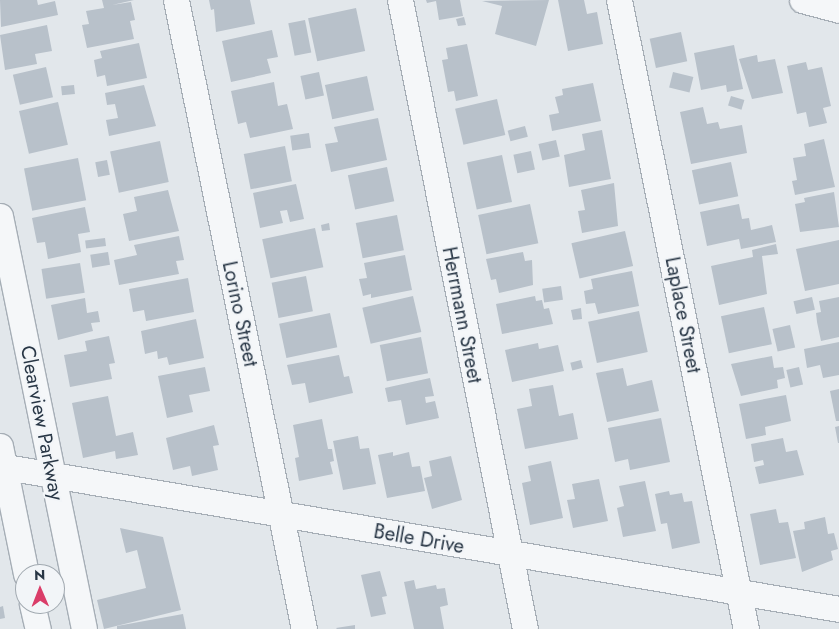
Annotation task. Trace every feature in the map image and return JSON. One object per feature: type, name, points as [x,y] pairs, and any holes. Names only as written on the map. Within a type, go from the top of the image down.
[{"type":"street","name":"Lorino Street","points":[[176,0],[283,515],[304,629]]},
{"type":"street","name":"Herrmann Street","points":[[400,0],[525,629]]},
{"type":"street","name":"Laplace Street","points":[[619,0],[746,629]]},
{"type":"street","points":[[802,0],[839,10]]},
{"type":"street","name":"Clearview Parkway","points":[[0,216],[84,629]]},
{"type":"street","name":"Belle Drive","points":[[1,460],[52,476],[839,609]]},
{"type":"street","points":[[1,460],[24,564]]},
{"type":"street","points":[[34,614],[38,629]]},
{"type":"building","points":[[0,0],[37,0],[38,5],[55,1],[58,15],[1,27]]},
{"type":"building","points":[[102,0],[134,0],[112,5],[131,2],[135,20],[130,21],[134,39],[87,48],[82,25],[89,24],[86,11],[104,8]]},
{"type":"building","points":[[209,0],[250,0],[255,24],[216,32],[214,9],[211,10]]},
{"type":"building","points":[[426,0],[460,0],[463,16],[439,20],[436,1],[427,3]]},
{"type":"building","points":[[549,0],[536,46],[495,34],[502,6],[482,1]]},
{"type":"building","points":[[558,0],[584,0],[587,14],[597,12],[603,44],[568,51]]},
{"type":"building","points":[[356,8],[365,51],[317,61],[308,18]]},
{"type":"building","points":[[464,17],[466,25],[458,26],[456,19]]},
{"type":"building","points":[[305,20],[311,52],[295,56],[288,23]]},
{"type":"building","points":[[47,25],[52,51],[35,54],[37,64],[5,70],[0,35]]},
{"type":"building","points":[[272,30],[278,57],[267,59],[271,73],[231,82],[222,41]]},
{"type":"building","points":[[681,32],[687,61],[656,68],[650,39]]},
{"type":"building","points":[[139,43],[147,78],[107,86],[105,75],[97,77],[94,60],[102,58],[100,51]]},
{"type":"building","points":[[467,44],[478,96],[456,101],[454,91],[448,92],[442,60],[448,59],[446,48]]},
{"type":"building","points":[[734,45],[743,89],[727,92],[726,85],[701,90],[694,53]]},
{"type":"building","points":[[757,55],[758,62],[775,59],[783,93],[752,99],[739,59]]},
{"type":"building","points":[[806,62],[808,70],[822,67],[831,106],[823,108],[827,123],[809,127],[806,112],[797,114],[787,66]]},
{"type":"building","points":[[46,67],[53,97],[20,105],[13,75]]},
{"type":"building","points":[[319,72],[324,95],[305,99],[300,76]]},
{"type":"building","points":[[673,72],[693,77],[690,93],[669,88]]},
{"type":"building","points":[[367,76],[374,110],[332,119],[325,85]]},
{"type":"building","points":[[274,82],[278,106],[287,104],[293,129],[250,138],[246,122],[238,124],[231,91]]},
{"type":"building","points":[[593,83],[601,121],[552,131],[549,115],[559,113],[555,97],[563,95],[562,89]]},
{"type":"building","points":[[74,85],[75,94],[62,95],[61,86]]},
{"type":"building","points":[[144,85],[156,126],[109,136],[106,120],[118,118],[115,104],[107,105],[105,93]]},
{"type":"building","points":[[731,96],[744,100],[741,110],[728,106]]},
{"type":"building","points":[[497,99],[505,135],[463,145],[455,109]]},
{"type":"building","points":[[58,102],[68,145],[29,154],[19,111]]},
{"type":"building","points":[[703,107],[707,124],[718,122],[720,129],[742,125],[747,153],[691,164],[680,112]]},
{"type":"building","points":[[378,118],[387,160],[331,172],[325,144],[338,142],[334,127]]},
{"type":"building","points":[[525,126],[528,137],[510,141],[508,131]]},
{"type":"building","points":[[602,130],[611,179],[569,187],[564,155],[585,150],[582,134]]},
{"type":"building","points":[[309,133],[311,148],[292,150],[290,136]]},
{"type":"building","points":[[824,139],[835,187],[795,195],[792,181],[797,180],[793,158],[806,156],[804,144]]},
{"type":"building","points":[[556,140],[560,157],[542,161],[538,144]]},
{"type":"building","points":[[160,141],[169,182],[119,193],[110,152]]},
{"type":"building","points":[[285,146],[292,181],[251,189],[244,154]]},
{"type":"building","points":[[531,151],[535,170],[517,173],[513,155]]},
{"type":"building","points":[[502,155],[512,202],[477,209],[467,162]]},
{"type":"building","points":[[78,158],[86,200],[32,211],[24,168]]},
{"type":"building","points":[[107,160],[110,175],[98,177],[95,162]]},
{"type":"building","points":[[731,162],[738,196],[699,205],[692,170]]},
{"type":"building","points":[[387,167],[394,201],[355,210],[348,175]]},
{"type":"building","points":[[614,183],[618,226],[582,233],[578,211],[585,210],[581,190]]},
{"type":"building","points":[[296,184],[304,219],[290,222],[287,210],[280,211],[283,223],[260,228],[253,193]]},
{"type":"building","points":[[168,190],[179,231],[129,241],[123,214],[137,211],[134,197]]},
{"type":"building","points":[[834,192],[839,227],[800,232],[795,204],[805,202],[804,198]]},
{"type":"building","points":[[530,204],[538,243],[486,254],[478,215]]},
{"type":"building","points":[[739,204],[742,219],[749,218],[751,230],[772,225],[776,242],[741,249],[739,239],[707,246],[700,212]]},
{"type":"building","points":[[85,207],[90,232],[78,234],[81,252],[48,259],[45,242],[37,243],[32,218]]},
{"type":"building","points":[[397,215],[404,250],[363,258],[356,223]]},
{"type":"building","points":[[329,223],[330,230],[322,231],[321,225]]},
{"type":"building","points":[[315,228],[323,267],[270,278],[262,239]]},
{"type":"building","points":[[625,231],[633,266],[580,278],[571,243]]},
{"type":"building","points":[[179,236],[184,260],[176,261],[179,274],[119,285],[114,260],[137,255],[134,245]]},
{"type":"building","points":[[105,238],[106,246],[86,248],[85,240]]},
{"type":"building","points":[[839,240],[839,284],[805,291],[796,249]]},
{"type":"building","points":[[776,244],[778,254],[762,256],[767,294],[719,305],[711,266],[753,257],[752,250]]},
{"type":"building","points":[[108,252],[110,265],[92,268],[90,255]]},
{"type":"building","points":[[523,252],[525,261],[532,260],[533,285],[499,293],[496,279],[491,280],[486,259]]},
{"type":"building","points":[[405,255],[412,290],[371,298],[371,294],[363,296],[359,279],[367,278],[364,263]]},
{"type":"building","points":[[80,263],[85,293],[46,299],[41,269]]},
{"type":"building","points":[[632,271],[639,306],[598,314],[595,303],[586,304],[584,291],[593,289],[591,279]]},
{"type":"building","points":[[306,276],[313,311],[279,318],[272,283]]},
{"type":"building","points":[[188,278],[194,312],[146,321],[144,310],[133,312],[129,289]]},
{"type":"building","points":[[561,286],[563,300],[544,303],[542,289]]},
{"type":"building","points":[[413,296],[421,332],[371,344],[362,308]]},
{"type":"building","points":[[535,296],[536,301],[542,300],[544,309],[549,308],[553,324],[502,334],[496,304]]},
{"type":"building","points":[[812,297],[815,310],[796,314],[793,301]]},
{"type":"building","points":[[839,297],[839,337],[821,341],[816,313],[821,312],[819,301]]},
{"type":"building","points":[[85,298],[87,313],[98,311],[100,322],[91,323],[93,331],[58,340],[51,305]]},
{"type":"building","points":[[764,307],[772,344],[729,353],[721,316]]},
{"type":"building","points":[[581,308],[582,319],[573,320],[571,310]]},
{"type":"building","points":[[639,311],[648,352],[597,363],[588,322]]},
{"type":"building","points":[[330,313],[337,347],[286,358],[279,324]]},
{"type":"building","points":[[196,319],[204,358],[169,365],[167,357],[158,359],[157,351],[145,354],[141,331]]},
{"type":"building","points":[[790,325],[795,347],[778,351],[772,329]]},
{"type":"building","points":[[109,336],[115,363],[109,364],[112,379],[70,387],[64,355],[87,351],[85,341]]},
{"type":"building","points":[[421,337],[428,373],[387,381],[380,345]]},
{"type":"building","points":[[839,342],[839,375],[823,378],[820,365],[807,368],[804,349]]},
{"type":"building","points":[[538,343],[539,349],[558,345],[564,371],[512,382],[505,350]]},
{"type":"building","points":[[339,355],[344,377],[349,376],[353,393],[309,403],[305,383],[292,385],[287,365]]},
{"type":"building","points":[[772,356],[774,368],[783,367],[785,378],[777,380],[778,388],[741,396],[731,364]]},
{"type":"building","points":[[581,360],[583,368],[572,370],[570,363]]},
{"type":"building","points":[[205,367],[210,391],[189,395],[193,412],[167,418],[158,376]]},
{"type":"building","points":[[799,367],[803,385],[790,387],[786,370]]},
{"type":"building","points":[[623,368],[627,386],[652,380],[659,411],[607,422],[596,373]]},
{"type":"building","points":[[430,378],[434,396],[425,397],[426,403],[435,401],[439,418],[406,425],[401,400],[388,402],[385,388]]},
{"type":"building","points":[[553,385],[559,416],[573,413],[578,439],[525,449],[517,409],[532,406],[529,389]]},
{"type":"building","points":[[839,389],[839,421],[836,421],[830,391]]},
{"type":"building","points":[[786,395],[791,421],[765,427],[766,435],[746,439],[739,404]]},
{"type":"building","points":[[108,396],[116,436],[133,432],[138,455],[116,459],[115,451],[83,458],[72,403]]},
{"type":"building","points":[[661,418],[670,462],[630,470],[628,459],[615,462],[608,428]]},
{"type":"building","points":[[322,419],[328,449],[332,449],[334,461],[330,462],[333,474],[299,481],[295,458],[299,457],[293,425]]},
{"type":"building","points":[[214,425],[219,445],[213,446],[218,470],[192,476],[190,466],[173,470],[166,438]]},
{"type":"building","points":[[839,426],[839,443],[838,443],[835,427]]},
{"type":"building","points":[[358,436],[360,449],[369,448],[376,484],[343,490],[333,441]]},
{"type":"building","points":[[783,438],[786,452],[797,450],[804,475],[759,484],[755,467],[764,465],[763,460],[754,462],[751,444]]},
{"type":"building","points":[[393,452],[393,456],[409,452],[412,467],[420,466],[425,491],[387,498],[378,455]]},
{"type":"building","points":[[451,456],[462,500],[432,509],[424,478],[432,476],[429,461]]},
{"type":"building","points":[[551,461],[563,518],[530,525],[522,483],[531,481],[528,466]]},
{"type":"building","points":[[599,479],[608,521],[573,528],[567,500],[575,499],[572,484]]},
{"type":"building","points":[[645,481],[656,531],[623,537],[617,508],[624,506],[619,486]]},
{"type":"building","points":[[669,491],[670,495],[682,493],[684,502],[692,501],[700,543],[672,549],[667,523],[661,524],[655,494]]},
{"type":"building","points":[[776,509],[779,523],[788,522],[796,558],[760,565],[750,514]]},
{"type":"building","points":[[825,517],[828,534],[834,533],[838,549],[831,551],[833,560],[802,572],[793,531],[805,529],[804,522]]},
{"type":"building","points":[[120,528],[163,537],[181,610],[104,629],[97,600],[146,588],[137,550],[126,553]]},
{"type":"building","points":[[380,571],[387,596],[382,597],[386,614],[371,617],[361,575]]},
{"type":"building","points":[[414,580],[416,589],[436,585],[437,589],[445,588],[448,605],[440,607],[444,629],[414,629],[404,582]]},
{"type":"building","points":[[3,606],[5,618],[0,619],[0,607]]},
{"type":"building","points":[[183,614],[186,629],[117,629],[117,626]]},
{"type":"building","points":[[355,625],[355,629],[336,628]]}]
